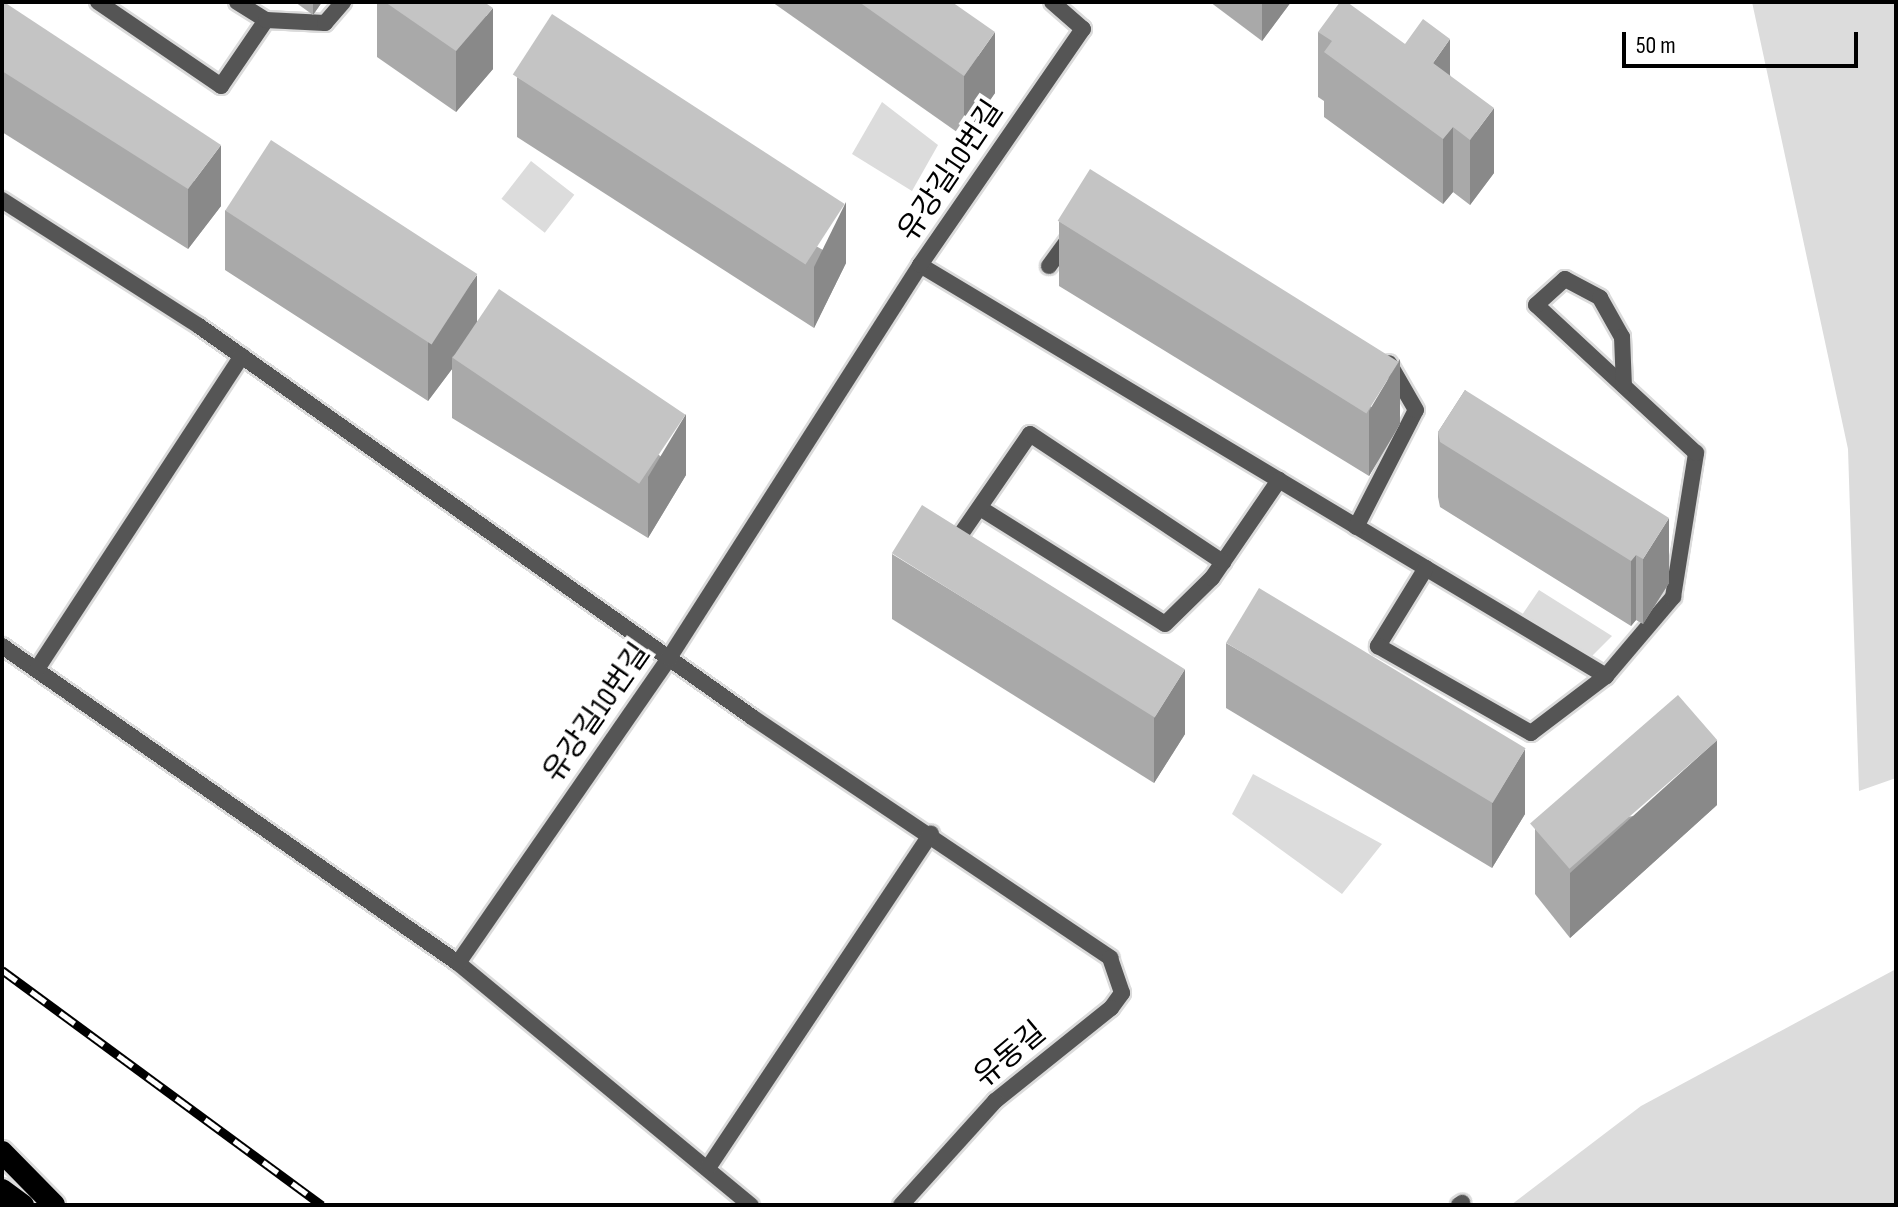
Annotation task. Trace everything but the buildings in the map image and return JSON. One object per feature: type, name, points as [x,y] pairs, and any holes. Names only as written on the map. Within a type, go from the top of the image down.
[{"type":"highway","points":[[2,1152],[54,1205]]},
{"type":"highway","points":[[2,1190],[23,1205]]},
{"type":"street","points":[[98,2],[221,86],[266,20]]},
{"type":"street","points":[[237,2],[266,20],[325,23],[343,2]]},
{"type":"street","name":"유강길10번길","points":[[458,963],[669,658],[920,265],[1083,29],[1052,2]]},
{"type":"street","name":"유동길","points":[[2,200],[242,356],[669,658],[931,833],[1097,949],[1121,973],[1122,993],[1111,1008],[995,1101],[901,1205]]},
{"type":"street","points":[[1049,266],[1082,219]]},
{"type":"street","points":[[920,265],[1606,676]]},
{"type":"street","points":[[1426,568],[1378,646],[1531,733],[1606,676],[1673,597],[1696,453],[1536,305],[1565,279],[1600,298],[1622,337],[1624,386]]},
{"type":"street","points":[[1356,527],[1416,410],[1392,365],[1366,348]]},
{"type":"street","points":[[37,669],[242,356]]},
{"type":"street","points":[[952,547],[1030,434],[1223,562]]},
{"type":"street","points":[[980,508],[1165,624],[1223,562],[1279,480]]},
{"type":"street","points":[[2,646],[458,963],[751,1205]]},
{"type":"street","points":[[708,1168],[931,833]]},
{"type":"shaded area","points":[[1752,2],[1896,2],[1896,778],[1859,791],[1848,449]]},
{"type":"shaded area","points":[[882,102],[938,145],[912,191],[852,154]]},
{"type":"shaded area","points":[[531,161],[574,195],[545,233],[501,199]]},
{"type":"shaded area","points":[[1539,590],[1612,636],[1592,656],[1522,615]]},
{"type":"shaded area","points":[[1253,774],[1382,844],[1342,894],[1232,814]]},
{"type":"shaded area","points":[[1896,969],[1896,1205],[1511,1205],[1641,1106]]},
{"type":"railway","points":[[2,970],[322,1205]]}]
